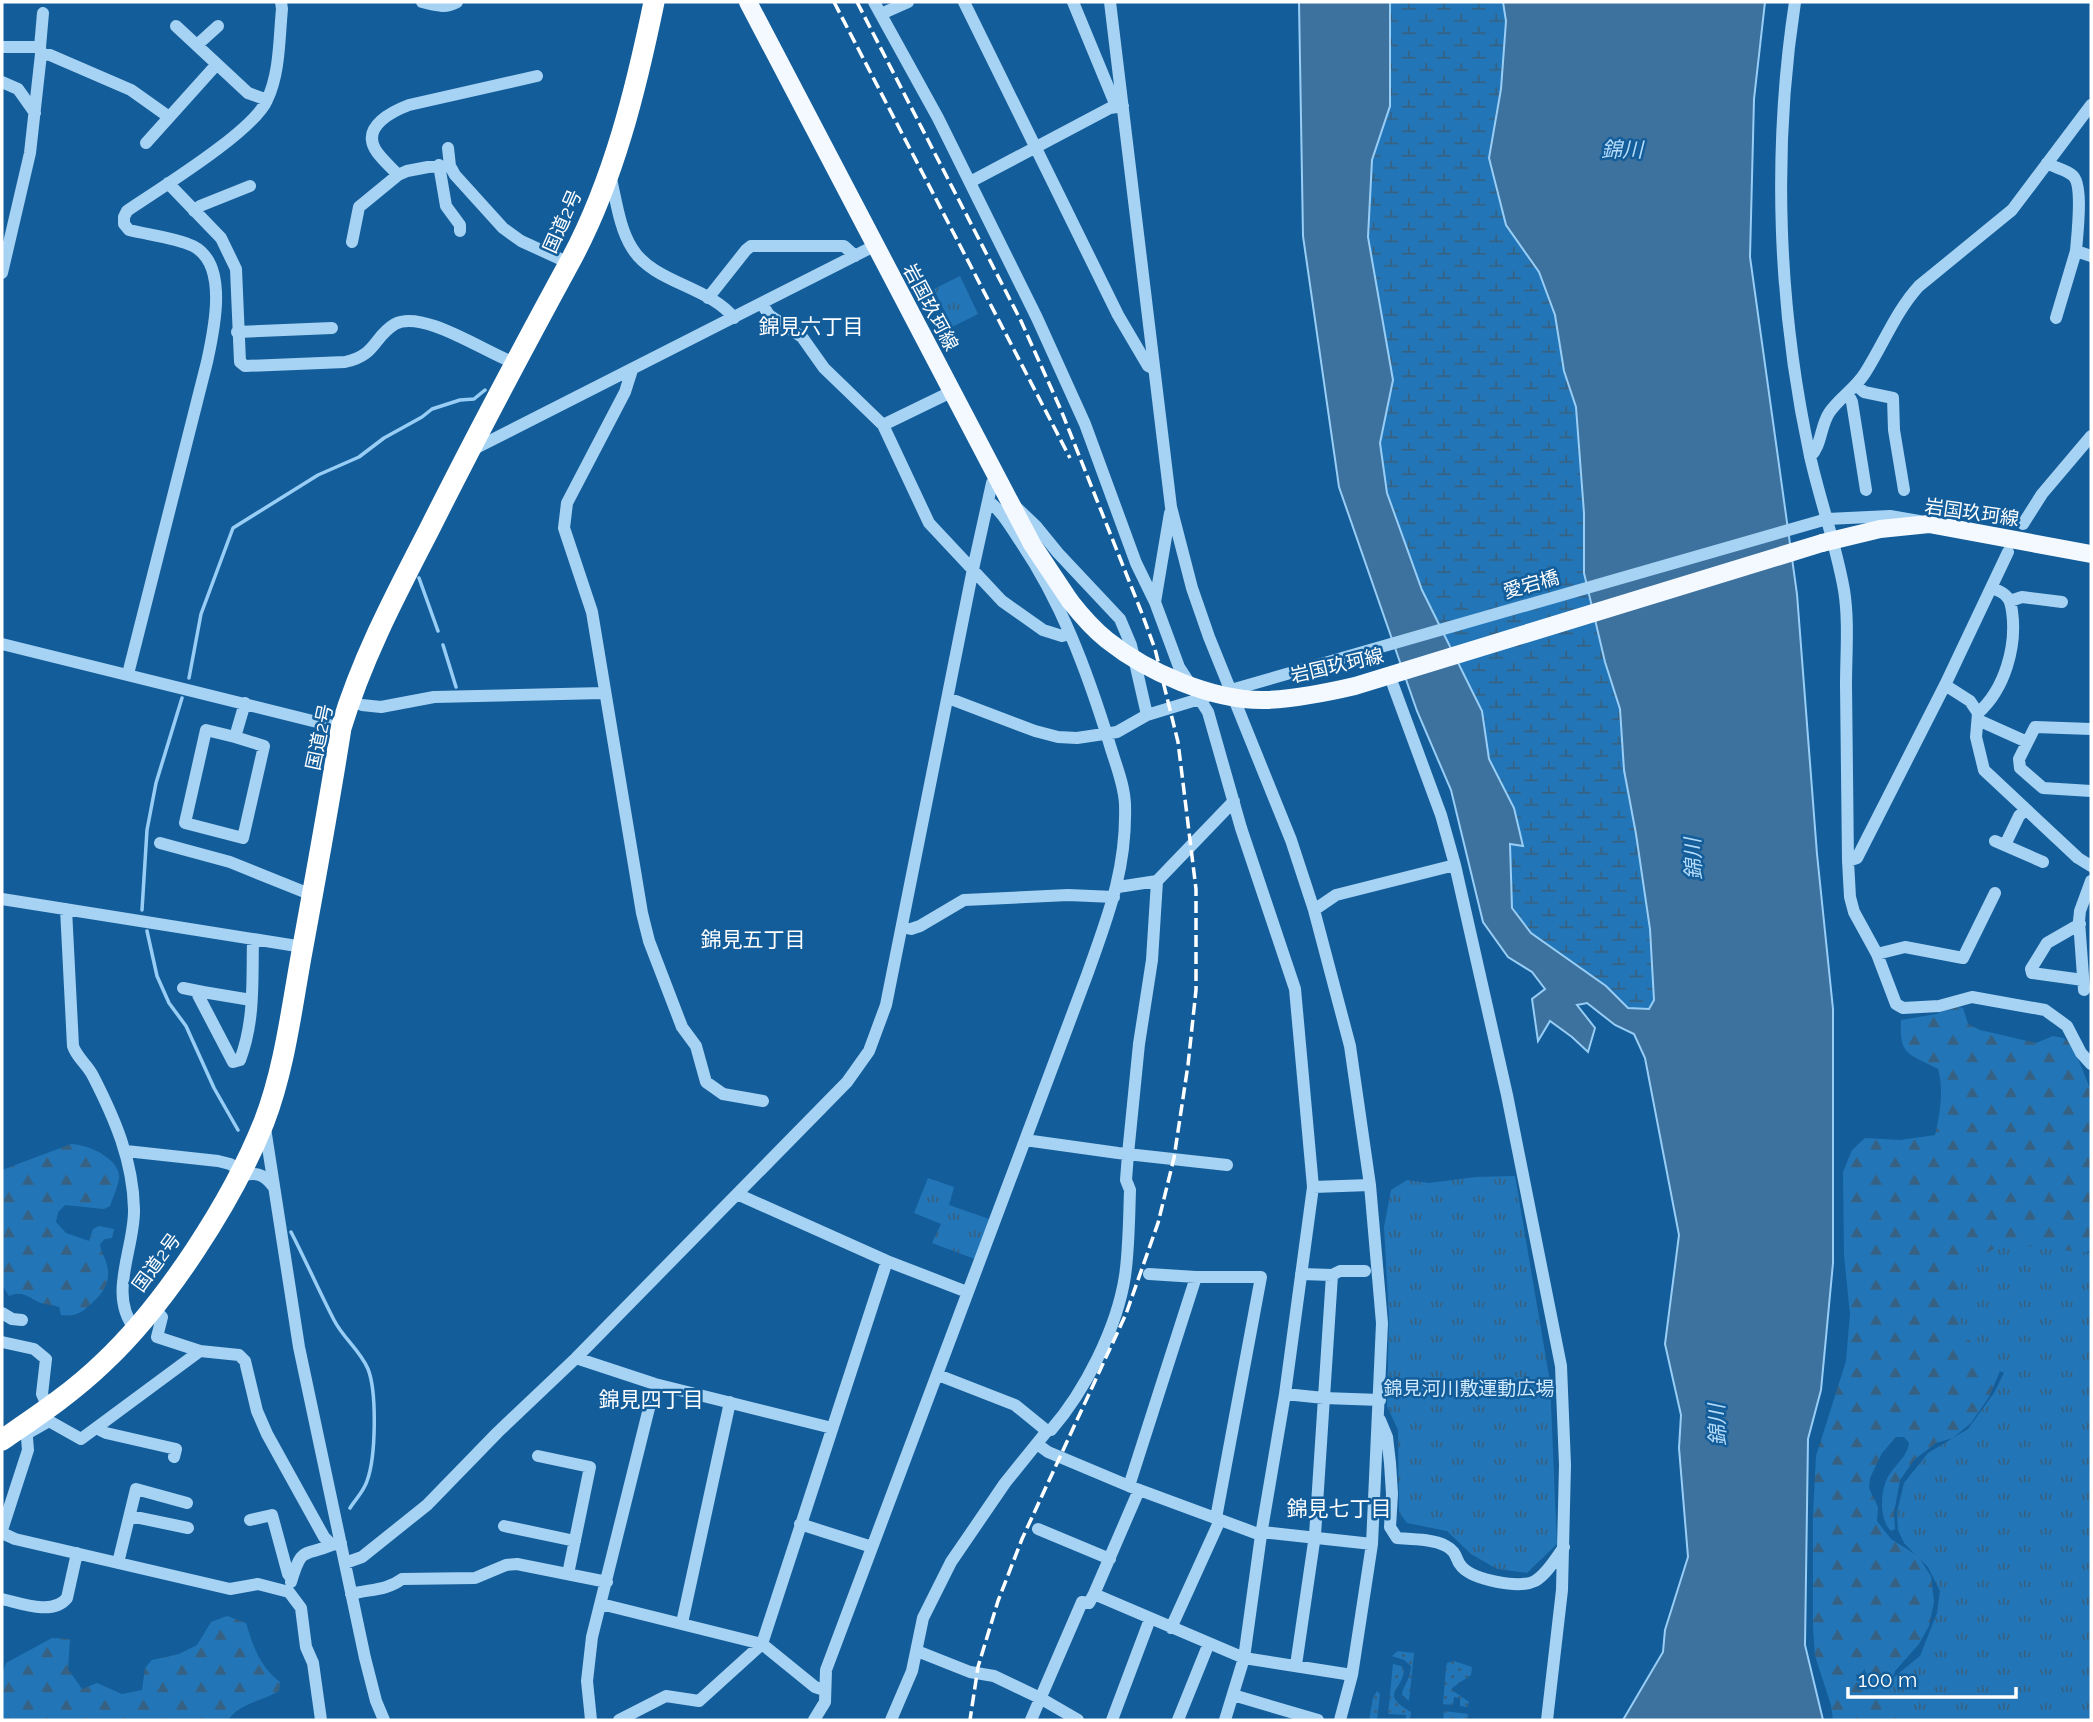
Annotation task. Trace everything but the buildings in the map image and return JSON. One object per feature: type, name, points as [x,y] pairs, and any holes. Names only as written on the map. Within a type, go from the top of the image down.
[{"type":"highway","name":"国道2号","points":[[2,1440],[27,1428],[68,1394],[135,1329],[183,1268],[240,1173],[264,1120],[285,1050],[341,728],[349,700],[373,642],[469,451],[569,263],[608,171],[639,74],[654,2]]},
{"type":"main road","name":"岩国玖珂線","points":[[748,2],[1067,610],[1107,641],[1160,674],[1226,695],[1262,700],[1310,696],[1355,686],[1827,541],[1900,526],[1929,524],[2091,554]]},
{"type":"street","points":[[128,674],[214,331],[214,271],[201,251],[190,245],[129,230],[124,224],[124,217],[127,211],[241,131],[261,113],[276,63],[281,2]]},
{"type":"street","points":[[422,2],[450,6],[457,2]]},
{"type":"street","points":[[874,2],[938,118],[1062,371],[1179,667],[1208,712],[1295,989],[1313,1187],[1285,1394],[1261,1534],[1244,1658],[1226,1720]]},
{"type":"street","points":[[881,14],[908,2]]},
{"type":"street","points":[[964,2],[1128,335],[1148,366],[1154,369]]},
{"type":"street","points":[[1073,2],[1120,106]]},
{"type":"street","points":[[1110,2],[1120,106],[1171,507],[1192,588],[1230,690],[1292,840],[1314,910],[1350,1046],[1370,1185],[1382,1323],[1372,1544],[1352,1675],[1340,1720]]},
{"type":"street","points":[[1795,2],[1789,36],[1782,132],[1783,247],[1790,338],[1810,457],[1827,519],[1827,541],[1844,592],[1848,861],[1850,897],[1854,912],[1877,954],[1896,1004],[1903,1008],[1939,1006],[1972,997],[2033,1006],[2045,1010],[2067,1026],[2081,1053],[2091,1063]]},
{"type":"street","points":[[2,272],[26,175],[35,113],[43,13]]},
{"type":"street","points":[[176,26],[248,93],[267,100]]},
{"type":"street","points":[[197,46],[218,26]]},
{"type":"street","points":[[2,47],[40,51],[50,55],[131,90],[169,117]]},
{"type":"street","points":[[146,143],[217,64]]},
{"type":"street","points":[[398,175],[374,149],[372,139],[378,124],[391,112],[409,105],[537,76]]},
{"type":"street","points":[[2,82],[18,89],[35,113]]},
{"type":"street","points":[[1810,457],[1816,450],[1829,414],[1852,390],[1908,298],[2012,210],[2091,105]]},
{"type":"street","points":[[970,182],[1120,106]]},
{"type":"street","points":[[448,148],[445,166],[446,206],[460,225],[460,231]]},
{"type":"street","points":[[2047,163],[2072,174],[2077,180],[2079,190],[2076,251],[2056,318]]},
{"type":"street","points":[[352,242],[359,207],[398,175],[407,171],[445,166]]},
{"type":"street","points":[[445,166],[503,228],[521,241],[569,263]]},
{"type":"street","points":[[608,171],[631,248],[646,264],[725,306],[734,318]]},
{"type":"street","points":[[168,183],[226,244],[236,269],[237,332],[240,362],[245,366],[345,362],[359,359],[371,351],[389,329],[398,323],[411,321],[449,331],[493,355],[515,363]]},
{"type":"street","points":[[194,211],[200,206],[250,186]]},
{"type":"street","points":[[708,298],[751,246],[844,246],[855,256]]},
{"type":"street","points":[[469,451],[874,246]]},
{"type":"street","points":[[2076,251],[2091,256]]},
{"type":"street","points":[[762,303],[769,315],[802,337],[824,368],[883,425],[929,523],[1002,601],[1043,629],[1062,636],[1070,634]]},
{"type":"street","points":[[237,332],[332,328]]},
{"type":"street","points":[[632,370],[625,392],[566,503],[564,527],[592,612],[642,913],[649,941],[682,1027],[696,1045],[706,1082],[723,1094],[763,1101]]},
{"type":"street","points":[[1852,390],[1866,490]]},
{"type":"street","points":[[1852,390],[1893,398],[1894,430],[1905,491]]},
{"type":"street","points":[[883,425],[951,392]]},
{"type":"street","points":[[2023,524],[2042,494],[2091,436]]},
{"type":"street","points":[[345,1563],[362,1557],[427,1505],[576,1358],[847,1082],[869,1051],[885,1010],[973,569],[992,483],[997,478]]},
{"type":"street","points":[[814,1720],[825,1702],[827,1670],[1116,892],[1125,802],[1122,783],[1082,661],[1070,634],[1067,610],[1008,523],[988,501]]},
{"type":"street","points":[[1010,502],[1036,526],[1120,619],[1131,645],[1147,715]]},
{"type":"street","points":[[1155,602],[1171,507]]},
{"type":"street","name":"愛宕橋","points":[[948,698],[1010,723],[1058,737],[1077,738],[1107,734],[1117,732],[1147,715],[1201,698],[1811,523],[1827,519],[1890,516],[1929,524]]},
{"type":"street","points":[[1848,861],[1857,858],[1945,685],[2008,552]]},
{"type":"street","points":[[1992,588],[2006,595],[2010,601],[2014,628],[2013,650],[1989,701],[1978,717],[1976,737],[1984,770],[2078,858],[2091,866]]},
{"type":"street","points":[[1067,610],[1081,610],[1097,595]]},
{"type":"street","points":[[2010,601],[2022,597],[2062,602]]},
{"type":"street","points":[[2,644],[341,728]]},
{"type":"street","points":[[1393,685],[1441,815],[1455,865],[1507,1095],[1561,1366],[1565,1465],[1564,1547],[1562,1590],[1547,1720]]},
{"type":"street","points":[[1945,685],[1970,701],[1978,717],[2027,742]]},
{"type":"street","points":[[349,700],[362,705],[381,707],[433,697],[604,693]]},
{"type":"street","points":[[235,737],[245,703]]},
{"type":"street","points":[[2091,729],[2035,727],[2019,759],[2020,768],[2043,788],[2091,791]]},
{"type":"street","points":[[205,730],[235,737],[264,746],[243,838],[185,823],[205,730]]},
{"type":"street","points":[[902,927],[911,929],[920,926],[964,900],[1116,892],[1157,881],[1234,801]]},
{"type":"street","points":[[2025,810],[2000,843],[2043,862]]},
{"type":"street","points":[[160,843],[230,862],[312,895]]},
{"type":"street","points":[[1314,910],[1336,895],[1455,865]]},
{"type":"street","points":[[891,1720],[912,1671],[923,1618],[951,1562],[1005,1483],[1047,1431],[1067,1413],[1104,1344],[1116,1310],[1124,1279],[1130,1190],[1126,1180],[1128,1154],[1139,1044],[1152,960],[1157,881]]},
{"type":"street","points":[[2080,925],[2047,943],[2031,969],[2032,973],[2083,985],[2080,911],[2091,881]]},
{"type":"street","points":[[1877,954],[1905,947],[1964,958],[1995,893]]},
{"type":"street","points":[[2,899],[303,947]]},
{"type":"street","points":[[66,909],[73,1046],[76,1055],[85,1062],[92,1074],[126,1152],[134,1211],[121,1294],[125,1317],[135,1329]]},
{"type":"street","points":[[203,992],[198,995],[233,1062],[240,1060],[250,1023],[253,939]]},
{"type":"street","points":[[183,988],[251,1000]]},
{"type":"street","points":[[264,1120],[299,1348],[337,1544],[345,1563],[376,1701],[384,1720]]},
{"type":"street","points":[[1025,1140],[1227,1165]]},
{"type":"street","points":[[126,1152],[218,1161],[230,1164],[240,1173],[253,1172],[265,1176],[273,1186]]},
{"type":"street","points":[[1313,1187],[1370,1185]]},
{"type":"street","points":[[737,1194],[887,1261],[967,1292]]},
{"type":"street","points":[[619,1720],[666,1696],[699,1701],[762,1644],[887,1261]]},
{"type":"street","points":[[1301,1273],[1332,1275],[1365,1271]]},
{"type":"street","points":[[1149,1274],[1261,1277],[1218,1519],[1171,1628]]},
{"type":"street","points":[[1296,1665],[1314,1538],[1332,1275]]},
{"type":"street","points":[[1031,1720],[1082,1602],[1088,1603],[1094,1594],[1110,1559],[1134,1488],[1196,1277]]},
{"type":"street","points":[[152,1307],[162,1317],[157,1337],[200,1351],[239,1355],[245,1360],[257,1411],[267,1434],[324,1537],[337,1544]]},
{"type":"street","points":[[2,1313],[12,1319],[22,1320]]},
{"type":"street","points":[[2,1342],[34,1349],[46,1359],[43,1394],[48,1408]]},
{"type":"street","points":[[200,1351],[81,1439],[49,1421],[27,1428],[28,1450],[2,1531],[15,1539],[230,1589],[258,1584],[291,1586]]},
{"type":"street","points":[[576,1358],[655,1384],[832,1428]]},
{"type":"street","points":[[938,1375],[1015,1405],[1047,1431]]},
{"type":"street","points":[[591,1720],[587,1681],[592,1637],[655,1384]]},
{"type":"street","points":[[1285,1394],[1380,1400]]},
{"type":"street","points":[[682,1623],[730,1402]]},
{"type":"street","points":[[1379,1416],[1387,1437],[1392,1494],[1390,1527],[1397,1538],[1442,1544],[1455,1552],[1461,1567],[1480,1578],[1521,1585],[1535,1581],[1564,1547]]},
{"type":"street","points":[[96,1428],[106,1433],[176,1448],[174,1457]]},
{"type":"street","points":[[1037,1444],[1048,1452],[1134,1488],[1261,1534],[1372,1544]]},
{"type":"street","points":[[538,1456],[590,1468],[568,1574]]},
{"type":"street","points":[[118,1563],[136,1489],[187,1503]]},
{"type":"street","points":[[250,1520],[272,1515],[291,1586],[301,1608],[306,1647],[313,1663],[321,1720]]},
{"type":"street","points":[[130,1516],[188,1528]]},
{"type":"street","points":[[800,1524],[872,1547]]},
{"type":"street","points":[[505,1526],[575,1541]]},
{"type":"street","points":[[1038,1530],[1110,1559]]},
{"type":"street","points":[[291,1586],[303,1554],[337,1544]]},
{"type":"street","points":[[2,1599],[52,1607],[64,1602],[77,1553]]},
{"type":"street","points":[[351,1594],[376,1591],[395,1585],[402,1579],[475,1578],[506,1565],[517,1564],[607,1582]]},
{"type":"street","points":[[1094,1594],[1244,1658],[1352,1675]]},
{"type":"street","points":[[601,1604],[762,1644],[815,1687],[824,1690]]},
{"type":"street","points":[[1112,1720],[1150,1619]]},
{"type":"street","points":[[1178,1720],[1209,1643]]},
{"type":"street","points":[[916,1651],[971,1672],[993,1676],[1078,1720]]},
{"type":"street","points":[[1233,1695],[1318,1720]]},
{"type":"green space","points":[[1390,2],[1503,2],[1506,21],[1501,89],[1489,158],[1506,225],[1539,272],[1555,315],[1564,371],[1576,407],[1584,513],[1584,573],[1605,662],[1620,709],[1624,770],[1650,929],[1654,1000],[1649,1009],[1628,1008],[1606,986],[1531,933],[1512,908],[1510,843],[1522,845],[1514,809],[1489,759],[1482,711],[1422,590],[1387,493],[1380,443],[1393,380],[1368,237],[1372,160],[1390,106]]},
{"type":"green space","points":[[960,276],[978,314],[952,327],[934,289]]},
{"type":"green space","points":[[1954,1006],[1963,1008],[1968,1024],[1980,1030],[2036,1043],[2053,1036],[2072,1044],[2091,1091],[2091,1251],[2067,1255],[2009,1350],[1989,1397],[1971,1423],[1953,1438],[1936,1443],[1914,1460],[1900,1480],[1894,1513],[1895,1529],[1891,1531],[1884,1520],[1883,1490],[1909,1443],[1904,1437],[1896,1437],[1882,1453],[1870,1478],[1869,1488],[1878,1507],[1877,1521],[1891,1539],[1918,1556],[1931,1576],[1934,1602],[1929,1626],[1919,1644],[1895,1671],[1891,1682],[1893,1694],[1906,1720],[1833,1720],[1831,1705],[1815,1656],[1813,1515],[1816,1456],[1846,1361],[1850,1314],[1844,1255],[1843,1172],[1852,1150],[1865,1138],[1901,1140],[1935,1135],[1941,1102],[1938,1069],[1904,1048],[1901,1020],[1936,1014]]},
{"type":"green space","points":[[71,1144],[102,1154],[115,1165],[119,1178],[110,1206],[104,1209],[65,1205],[58,1212],[56,1222],[66,1233],[89,1241],[93,1229],[99,1226],[114,1229],[112,1238],[105,1239],[100,1244],[108,1271],[105,1287],[84,1310],[74,1315],[61,1315],[59,1307],[41,1303],[26,1295],[9,1296],[2,1285],[2,1170]]},
{"type":"green space","name":"錦見河川敷運動広場","points":[[1515,1176],[1550,1382],[1557,1544],[1527,1573],[1497,1569],[1471,1554],[1447,1531],[1407,1523],[1399,1512],[1398,1430],[1387,1406],[1389,1317],[1384,1227],[1391,1190],[1407,1180],[1429,1183],[1476,1177]]},
{"type":"green space","points":[[928,1178],[954,1187],[949,1205],[992,1220],[975,1259],[932,1243],[941,1224],[914,1213]]},
{"type":"green space","points":[[2002,1244],[2091,1253],[2091,1720],[1901,1720],[1891,1698],[1890,1687],[1893,1678],[1920,1656],[1937,1613],[1940,1591],[1928,1567],[1904,1543],[1898,1530],[1897,1512],[1904,1483],[1928,1453],[1968,1429],[1994,1393],[2004,1373],[1991,1367],[1960,1329],[1953,1300],[1968,1264]]},
{"type":"green space","points":[[227,1616],[246,1623],[262,1663],[280,1682],[279,1691],[239,1709],[228,1720],[2,1720],[2,1675],[6,1663],[52,1638],[70,1639],[68,1669],[82,1689],[97,1683],[122,1694],[142,1690],[145,1668],[152,1660],[179,1654],[197,1645],[211,1622]]},
{"type":"green space","points":[[1398,1651],[1414,1653],[1409,1701],[1402,1695],[1411,1666],[1392,1656]]},
{"type":"green space","points":[[1454,1661],[1472,1667],[1471,1675],[1452,1688],[1469,1702],[1467,1707],[1460,1706],[1460,1698],[1454,1697],[1453,1705],[1443,1704],[1447,1663]]},
{"type":"green space","points":[[1393,1664],[1404,1670],[1394,1696],[1401,1706],[1411,1712],[1410,1720],[1406,1720],[1406,1715],[1388,1714]]},
{"type":"green space","points":[[1377,1691],[1380,1694],[1377,1720],[1369,1720],[1373,1698]]},
{"type":"green space","points":[[1444,1711],[1468,1714],[1467,1720],[1443,1720]]},
{"type":"water","name":"錦川","points":[[1299,2],[1390,2],[1390,106],[1372,160],[1368,237],[1393,380],[1380,443],[1387,493],[1422,590],[1482,711],[1489,759],[1514,808],[1523,846],[1510,844],[1512,908],[1531,933],[1606,986],[1628,1008],[1649,1009],[1654,1000],[1650,929],[1624,770],[1620,709],[1605,662],[1584,573],[1584,513],[1576,407],[1564,371],[1555,315],[1539,272],[1506,225],[1489,158],[1501,89],[1506,21],[1503,2],[1765,2],[1754,99],[1750,257],[1797,594],[1817,854],[1833,1009],[1833,1263],[1821,1390],[1808,1439],[1805,1645],[1823,1720],[1623,1720],[1663,1652],[1665,1630],[1688,1557],[1679,1448],[1681,1415],[1665,1344],[1679,1235],[1645,1058],[1634,1034],[1615,1025],[1587,1003],[1577,1005],[1595,1028],[1588,1052],[1550,1021],[1538,1041],[1532,999],[1545,989],[1532,972],[1508,957],[1483,922],[1451,790],[1417,711],[1339,487],[1303,236]]},
{"type":"waterway","points":[[189,678],[201,614],[233,528],[318,475],[359,457],[384,438],[432,409],[460,400],[474,399],[485,390]]},
{"type":"waterway","points":[[419,578],[438,631]]},
{"type":"waterway","points":[[443,645],[456,687]]},
{"type":"waterway","points":[[142,910],[147,830],[156,783],[182,698]]},
{"type":"waterway","points":[[147,931],[157,976],[169,1003],[186,1026],[214,1088],[238,1130]]},
{"type":"waterway","points":[[291,1232],[334,1320],[365,1362],[371,1379],[374,1441],[370,1470],[366,1485],[350,1508]]},
{"type":"railway","points":[[834,2],[1070,458]]},
{"type":"railway","points":[[857,2],[1021,321],[1061,410],[1141,611],[1155,649],[1178,742],[1196,889],[1196,990],[1188,1065],[1174,1158],[1158,1223],[1126,1314],[1022,1539],[998,1601],[978,1667],[970,1720]]},
{"type":"district","name":"錦見六丁目","points":[[811,326]]},
{"type":"district","name":"錦見五丁目","points":[[753,939]]},
{"type":"district","name":"錦見四丁目","points":[[651,1399]]},
{"type":"district","name":"錦見七丁目","points":[[1339,1508]]}]
